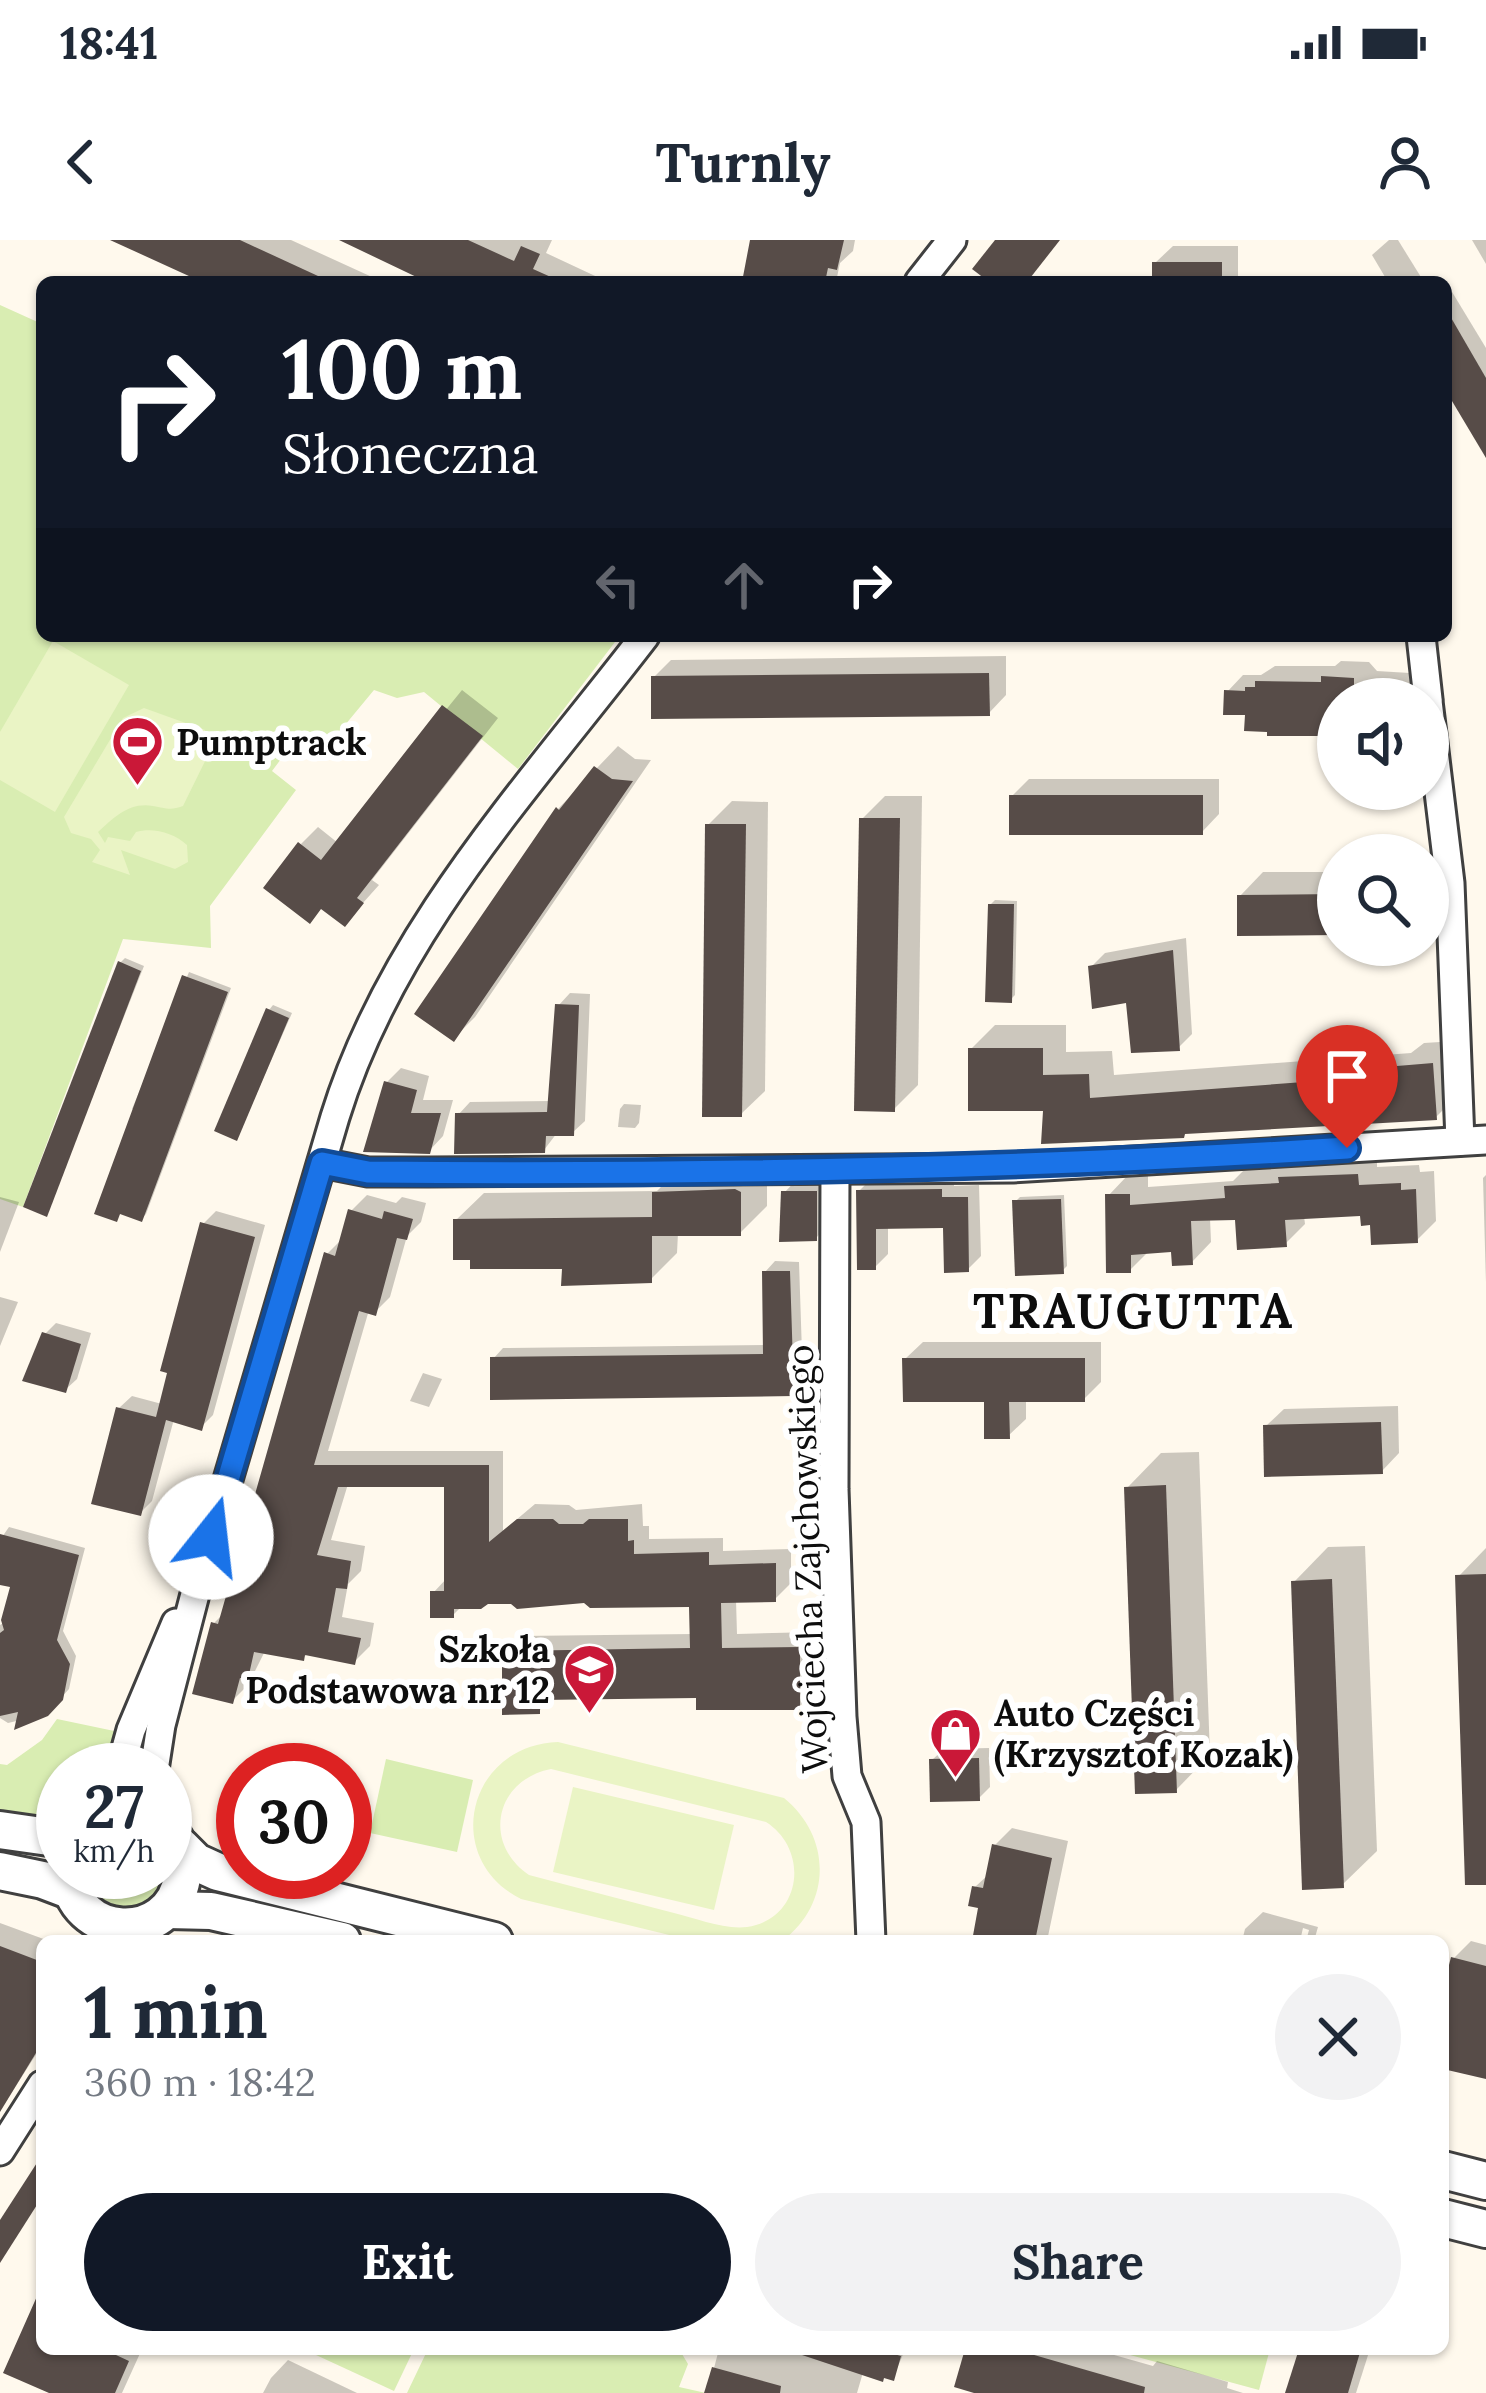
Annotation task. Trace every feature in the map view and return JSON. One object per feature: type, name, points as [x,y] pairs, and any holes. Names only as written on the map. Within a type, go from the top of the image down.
[{"type":"street","points":[[924,276],[952,240]]},
{"type":"street","points":[[158,1743],[201,1571],[344,1088],[362,1045],[441,902],[640,642]]},
{"type":"street","points":[[1422,642],[1426,678]]},
{"type":"street","points":[[322,1163],[388,1172],[835,1171],[1058,1166],[1473,1141],[1441,810]]},
{"type":"street","name":"Wojciecha Zajchowskiego","points":[[835,1171],[833,1426],[842,1717],[847,1776],[866,1822],[872,1935]]},
{"type":"street","points":[[129,1743],[156,1664],[201,1571]]},
{"type":"street","points":[[0,1830],[36,1835]]},
{"type":"street","points":[[192,1858],[218,1872],[470,1935]]},
{"type":"street","points":[[0,1871],[43,1880],[115,1927],[153,1925],[211,1911],[316,1935]]},
{"type":"street","points":[[153,1925],[172,1899]]},
{"type":"street","points":[[0,2151],[36,2095]]},
{"type":"street","points":[[1449,2172],[1486,2181]]},
{"type":"street","points":[[1449,2220],[1486,2229]]},
{"type":"green space","points":[[0,305],[36,321],[36,642],[615,642],[518,769],[424,692],[397,698],[374,690],[316,760],[293,743],[272,771],[296,790],[210,906],[211,948],[123,939],[23,1207],[0,1199]]},
{"type":"green space","points":[[52,642],[129,685],[55,812],[0,780],[0,732]]},
{"type":"green space","name":"Pumptrack","points":[[144,708],[205,730],[212,747],[183,806],[137,806],[98,832],[105,843],[108,837],[130,841],[136,832],[149,830],[170,834],[187,845],[188,862],[175,869],[121,850],[130,875],[92,862],[100,850],[91,839],[71,833],[64,817],[123,718]]},
{"type":"green space","points":[[57,1719],[119,1732],[116,1743],[38,1743]]},
{"type":"green space","points":[[558,1742],[784,1798],[800,1814],[818,1851],[820,1870],[810,1909],[788,1935],[669,1935],[521,1899],[496,1881],[480,1858],[474,1833],[475,1807],[485,1782],[503,1762],[527,1748]],"holes":[[[551,1769],[766,1822],[780,1834],[794,1865],[789,1898],[765,1921],[738,1927],[529,1875],[505,1846],[501,1814],[517,1786]]]},
{"type":"green space","points":[[36,1744],[36,1818],[0,1816],[0,1764],[7,1765]]},
{"type":"green space","points":[[386,1759],[473,1780],[457,1852],[372,1833]]},
{"type":"green space","points":[[573,1787],[734,1825],[714,1910],[553,1872]]},
{"type":"green space","points":[[102,1899],[148,1899],[139,1905],[123,1909]]},
{"type":"green space","points":[[316,2355],[411,2355],[394,2391]]},
{"type":"green space","points":[[425,2355],[683,2355],[688,2364],[679,2387],[706,2393],[407,2393]]},
{"type":"green space","points":[[1130,2355],[1268,2355],[1259,2390]]},
{"type":"building","points":[[110,240],[240,240],[318,276],[189,276]]},
{"type":"building","points":[[339,240],[468,240],[514,261],[521,246],[540,254],[533,269],[549,276],[414,276]]},
{"type":"building","points":[[750,240],[844,240],[837,270],[828,268],[826,276],[743,276]]},
{"type":"building","points":[[995,240],[1060,240],[1032,276],[981,276],[972,269]]},
{"type":"building","points":[[1152,262],[1222,262],[1222,276],[1152,276]]},
{"type":"building","points":[[1452,319],[1486,378],[1486,458],[1452,401]]},
{"type":"building","points":[[989,673],[990,716],[651,719],[651,676]]},
{"type":"building","points":[[1255,681],[1317,682],[1317,736],[1244,731],[1245,715],[1223,715],[1224,690],[1245,691],[1245,687],[1255,687]]},
{"type":"building","points":[[442,705],[483,736],[357,898],[364,903],[345,927],[321,909],[310,924],[263,888],[298,842],[321,860]]},
{"type":"building","points":[[594,766],[612,779],[633,781],[454,1042],[414,1014],[556,807],[559,810]]},
{"type":"building","points":[[1009,795],[1203,795],[1203,835],[1009,835]]},
{"type":"building","points":[[859,818],[900,818],[895,1112],[854,1111]]},
{"type":"building","points":[[705,824],[746,824],[742,1117],[702,1117]]},
{"type":"building","points":[[1317,894],[1317,935],[1237,936],[1237,895]]},
{"type":"building","points":[[988,904],[1014,904],[1012,1003],[985,1002]]},
{"type":"building","points":[[1173,950],[1180,1051],[1131,1053],[1126,1003],[1092,1009],[1088,966]]},
{"type":"building","points":[[118,961],[141,971],[47,1217],[23,1207]]},
{"type":"building","points":[[182,975],[228,992],[142,1222],[120,1214],[117,1222],[94,1214]]},
{"type":"building","points":[[555,1004],[579,1005],[574,1136],[546,1136],[545,1153],[454,1154],[455,1113],[547,1112]]},
{"type":"building","points":[[266,1008],[289,1018],[237,1141],[214,1131]]},
{"type":"building","points":[[968,1048],[1043,1048],[1043,1075],[1089,1074],[1090,1098],[1384,1076],[1397,1066],[1433,1063],[1437,1120],[1041,1144],[1043,1111],[968,1111]]},
{"type":"building","points":[[384,1081],[417,1090],[411,1113],[441,1113],[430,1154],[363,1152]]},
{"type":"building","points":[[1358,1174],[1359,1185],[1401,1183],[1401,1190],[1416,1189],[1418,1243],[1371,1245],[1370,1225],[1361,1226],[1360,1216],[1285,1220],[1287,1247],[1237,1250],[1235,1220],[1191,1221],[1193,1265],[1172,1266],[1171,1252],[1131,1255],[1131,1273],[1106,1273],[1105,1194],[1130,1194],[1130,1205],[1225,1198],[1224,1186],[1279,1183],[1278,1177]]},
{"type":"building","points":[[942,1189],[942,1197],[968,1197],[969,1272],[944,1273],[943,1228],[876,1229],[876,1270],[857,1270],[856,1190]]},
{"type":"building","points":[[781,1191],[817,1191],[817,1241],[779,1242]]},
{"type":"building","points":[[652,1192],[741,1192],[741,1236],[652,1236],[652,1283],[561,1286],[562,1269],[470,1269],[470,1260],[453,1260],[453,1219],[652,1217]]},
{"type":"building","points":[[1061,1199],[1064,1274],[1015,1276],[1012,1200]]},
{"type":"building","points":[[348,1209],[382,1219],[384,1211],[413,1219],[407,1240],[397,1238],[376,1316],[359,1311],[314,1465],[489,1465],[489,1542],[517,1519],[583,1524],[589,1519],[628,1519],[628,1541],[634,1540],[634,1554],[709,1552],[709,1565],[776,1563],[776,1602],[721,1603],[722,1648],[800,1647],[800,1710],[696,1710],[696,1698],[540,1700],[540,1714],[502,1715],[502,1651],[690,1648],[689,1607],[590,1608],[584,1603],[517,1609],[511,1604],[488,1604],[481,1609],[454,1609],[454,1618],[430,1618],[430,1591],[444,1591],[444,1487],[338,1487],[317,1555],[351,1561],[347,1589],[336,1588],[328,1632],[361,1638],[355,1665],[254,1652],[248,1679],[240,1678],[233,1704],[192,1694],[211,1622],[218,1624],[324,1252],[335,1256]]},
{"type":"building","points":[[200,1222],[255,1237],[202,1431],[166,1420],[141,1516],[91,1504],[116,1407],[156,1417],[167,1373],[160,1371]]},
{"type":"building","points":[[762,1271],[790,1271],[794,1396],[490,1400],[490,1357],[763,1354]]},
{"type":"building","points":[[42,1332],[81,1344],[66,1393],[22,1381]]},
{"type":"building","points":[[902,1358],[1085,1358],[1085,1402],[1009,1402],[1010,1439],[984,1439],[984,1402],[903,1402]]},
{"type":"building","points":[[1381,1422],[1383,1474],[1264,1477],[1263,1425]]},
{"type":"building","points":[[1166,1485],[1177,1793],[1135,1794],[1124,1487]]},
{"type":"building","points":[[0,1534],[79,1555],[57,1640],[70,1664],[63,1700],[48,1716],[14,1730],[18,1712],[0,1716],[1,1620],[10,1587],[0,1585]]},
{"type":"building","points":[[1486,1574],[1486,1885],[1465,1885],[1455,1575]]},
{"type":"building","points":[[1332,1579],[1344,1888],[1302,1890],[1291,1581]]},
{"type":"building","name":"Auto Części (Krzysztof Kozak)","points":[[979,1758],[980,1801],[930,1802],[929,1759]]},
{"type":"building","points":[[992,1844],[1052,1858],[1036,1935],[973,1935],[978,1908],[968,1906],[972,1886],[983,1888]]},
{"type":"building","points":[[0,1946],[36,1960],[36,2053],[0,2112]]},
{"type":"building","points":[[1451,1957],[1486,1966],[1486,2079],[1449,2070]]},
{"type":"building","points":[[36,2164],[36,2206],[0,2263],[0,2220]]},
{"type":"building","points":[[36,2299],[36,2355],[116,2355],[129,2361],[115,2393],[49,2393],[3,2373]]},
{"type":"building","points":[[802,2355],[901,2356],[894,2381],[884,2378],[883,2382]]},
{"type":"building","points":[[963,2355],[1034,2355],[1145,2387],[1144,2393],[974,2393],[954,2387]]},
{"type":"building","points":[[1297,2355],[1359,2355],[1348,2393],[1285,2393]]},
{"type":"building","points":[[712,2367],[781,2386],[780,2393],[704,2393]]},
{"type":"place","name":"Pumptrack","points":[[137,788]]},
{"type":"place","name":"Szkoła Podstawowa nr 12","points":[[589,1716]]},
{"type":"place","name":"Auto Części (Krzysztof Kozak)","points":[[955,1780]]},
{"type":"district","name":"TRAUGUTTA","points":[[1134,1311]]},
{"type":"route","points":[[211,1537],[322,1163],[368,1172],[1013,1168],[1347,1148]]}]
